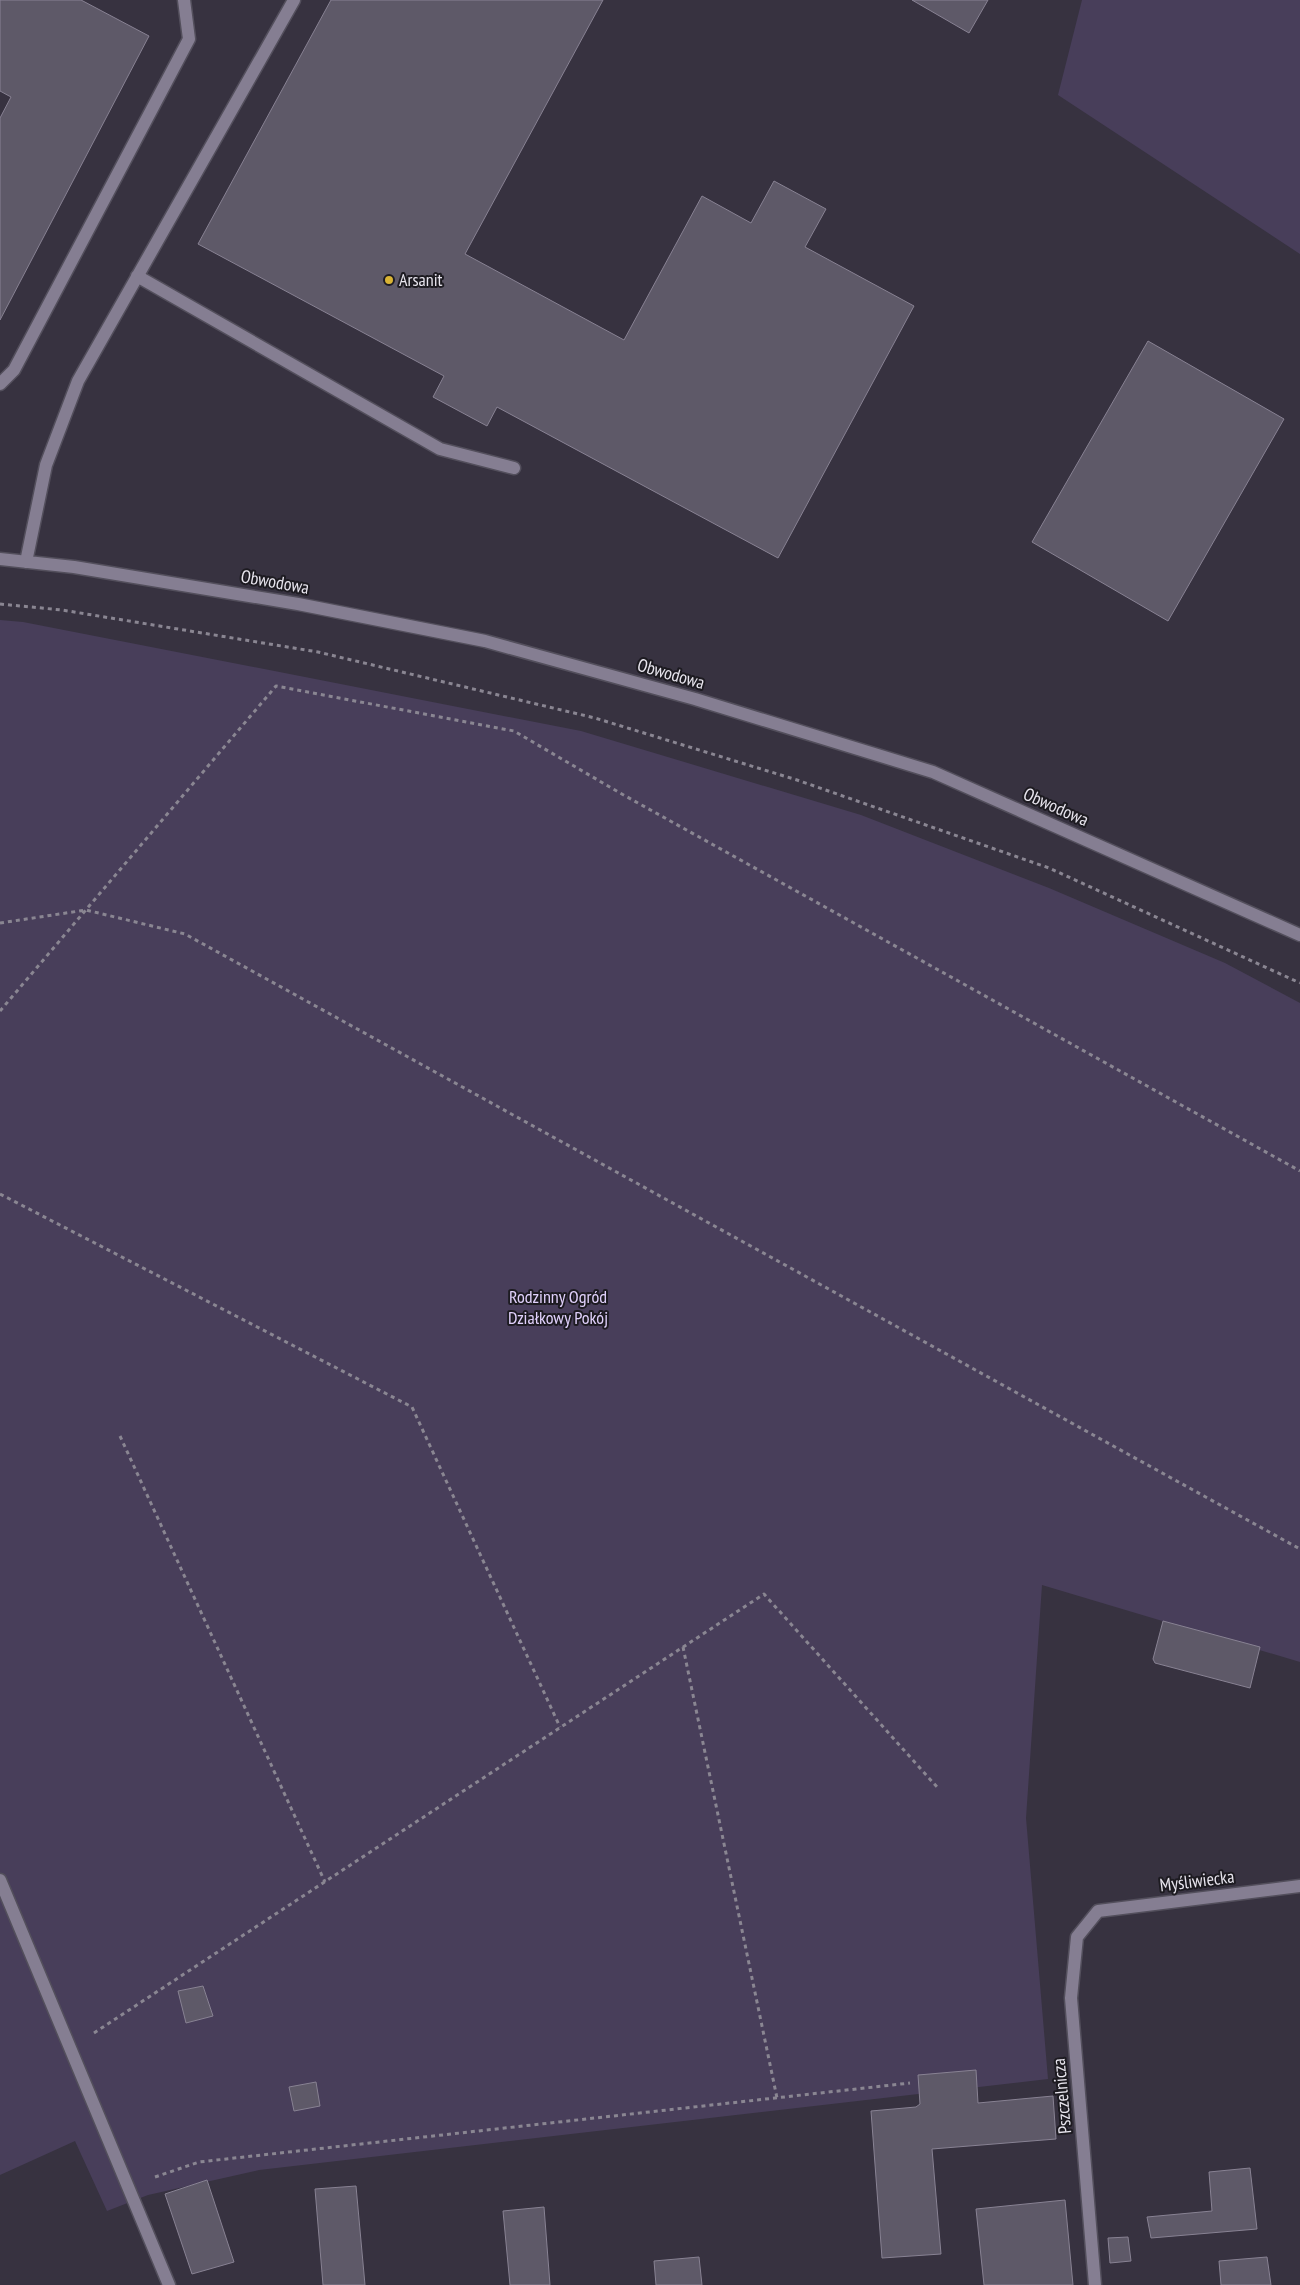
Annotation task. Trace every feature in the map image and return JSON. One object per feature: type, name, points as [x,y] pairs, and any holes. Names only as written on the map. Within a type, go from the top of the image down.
[{"type":"street","points":[[0,384],[14,370],[189,39],[184,0]]},
{"type":"street","points":[[26,562],[46,465],[78,381],[294,0]]},
{"type":"street","points":[[137,276],[440,449],[514,468]]},
{"type":"street","name":"Obwodowa","points":[[0,560],[74,567],[298,604],[475,639],[695,699],[934,772],[1300,935]]},
{"type":"street","points":[[0,1880],[169,2285]]},
{"type":"street","name":"Myśliwiecka","points":[[1098,1911],[1300,1886]]},
{"type":"street","name":"Pszczelnicza","points":[[1095,2285],[1071,1998],[1077,1937],[1098,1911]]},
{"type":"path","points":[[0,604],[62,610],[318,652],[595,718],[797,780],[1048,868],[1300,983]]},
{"type":"path","points":[[0,1011],[276,686],[514,731],[1300,1171]]},
{"type":"path","points":[[0,923],[86,910],[185,934],[1300,1548]]},
{"type":"path","points":[[0,1194],[412,1407],[560,1727]]},
{"type":"path","points":[[120,1436],[324,1882]]},
{"type":"path","points":[[70,2049],[764,1594],[937,1787]]},
{"type":"path","points":[[683,1646],[777,2098]]},
{"type":"path","points":[[128,2186],[200,2162],[910,2083]]},
{"type":"green space","points":[[1082,0],[1300,0],[1300,254],[1058,95]]},
{"type":"green space","name":"Rodzinny Ogród Działkowy Pokój","points":[[0,620],[23,622],[581,731],[861,815],[1049,888],[1225,963],[1300,1003],[1300,1662],[1042,1585],[1026,1818],[1048,2079],[259,2170],[148,2195],[107,2211],[75,2141],[0,2175]]},
{"type":"building","points":[[0,0],[81,0],[149,36],[0,320],[0,118],[11,97],[0,91]]},
{"type":"building","name":"Arsanit","points":[[331,0],[603,0],[465,254],[624,340],[702,196],[751,223],[774,181],[826,209],[805,247],[914,306],[778,558],[497,407],[487,426],[433,397],[444,376],[198,244]]},
{"type":"building","points":[[912,0],[988,0],[969,33]]},
{"type":"building","points":[[1148,341],[1284,419],[1168,621],[1032,542]]},
{"type":"building","points":[[1163,1621],[1260,1647],[1250,1688],[1155,1663],[1153,1659]]},
{"type":"building","points":[[203,1986],[213,2016],[186,2023],[178,1991]]},
{"type":"building","points":[[976,2070],[978,2103],[1053,2096],[1056,2139],[932,2149],[941,2254],[882,2258],[871,2111],[916,2107],[920,2104],[918,2075]]},
{"type":"building","points":[[316,2082],[320,2106],[294,2111],[289,2087]]},
{"type":"building","points":[[1250,2168],[1257,2229],[1151,2238],[1147,2217],[1212,2211],[1209,2172]]},
{"type":"building","points":[[207,2180],[234,2262],[192,2274],[165,2194]]},
{"type":"building","points":[[356,2186],[365,2285],[323,2285],[315,2189]]},
{"type":"building","points":[[1065,2200],[1073,2285],[984,2285],[976,2209]]},
{"type":"building","points":[[544,2207],[550,2285],[510,2285],[503,2211]]},
{"type":"building","points":[[1128,2237],[1131,2261],[1110,2263],[1108,2238]]},
{"type":"building","points":[[699,2257],[702,2285],[656,2285],[654,2261]]},
{"type":"building","points":[[1267,2257],[1271,2285],[1221,2285],[1219,2261]]},
{"type":"place","name":"Arsanit","points":[[389,280]]}]
